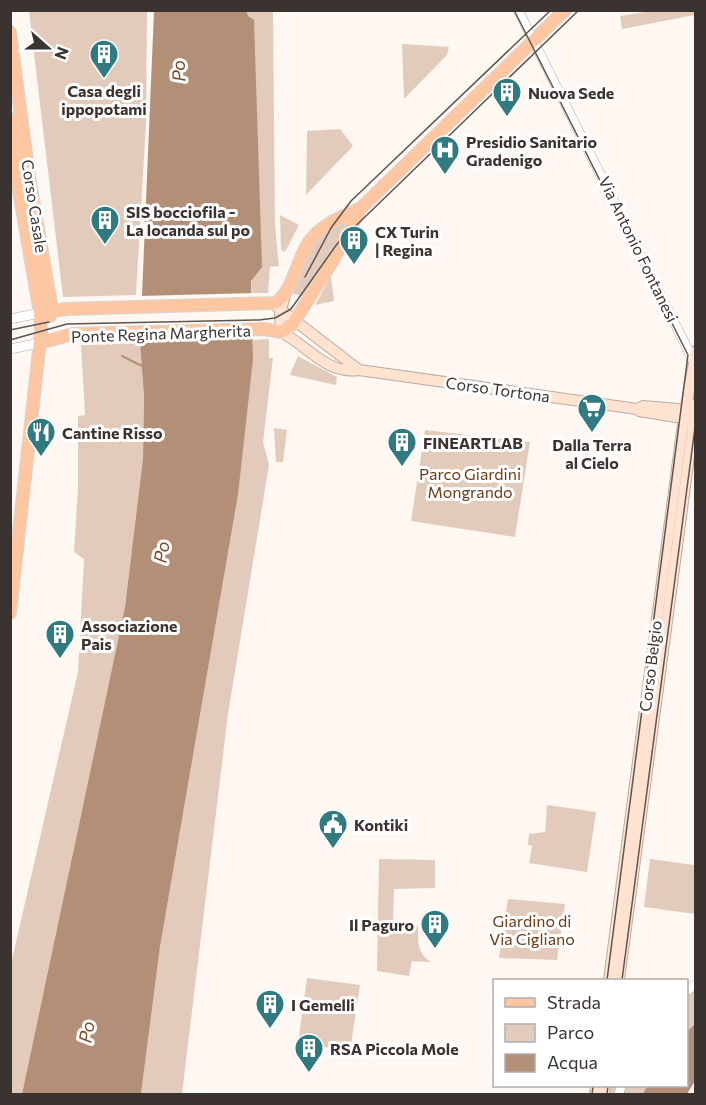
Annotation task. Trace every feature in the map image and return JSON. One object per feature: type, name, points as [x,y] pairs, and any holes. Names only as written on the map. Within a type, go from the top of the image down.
[{"type":"main road","points":[[281,332],[281,309],[286,292],[309,241],[321,229],[360,208],[565,10]]},
{"type":"main road","name":"Corso Casale","points":[[10,32],[46,311],[40,343],[10,613]]},
{"type":"main road","name":"Corso Casale","points":[[10,119],[19,191],[46,311]]},
{"type":"main road","points":[[281,332],[296,320],[332,262],[360,208]]},
{"type":"main road","name":"Ponte Regina Margherita","points":[[46,311],[260,305],[278,302],[286,292]]},
{"type":"main road","points":[[260,305],[281,309],[359,370]]},
{"type":"main road","name":"Ponte Regina Margherita","points":[[40,343],[74,334],[264,330],[281,332]]},
{"type":"main road","name":"Corso Tortona","points":[[281,332],[343,372],[359,370],[637,408],[643,406],[692,413]]},
{"type":"main road","name":"Corso Belgio","points":[[619,979],[692,413],[695,357]]},
{"type":"main road","name":"Corso Belgio","points":[[609,979],[692,413]]},
{"type":"street","name":"Via Antonio Fontanesi","points":[[518,10],[695,357]]},
{"type":"street","points":[[10,319],[46,311]]},
{"type":"street","points":[[10,349],[40,343]]},
{"type":"green space","points":[[29,11],[147,11],[146,124],[136,295],[63,297]]},
{"type":"green space","points":[[237,11],[273,11],[275,226],[279,266],[270,267],[268,293],[252,293]]},
{"type":"green space","points":[[651,11],[695,11],[695,15],[622,29],[620,16]]},
{"type":"green space","points":[[402,44],[449,47],[447,55],[404,99]]},
{"type":"green space","points":[[340,129],[353,146],[306,195],[307,131]]},
{"type":"green space","points":[[280,215],[299,225],[285,252],[281,250]]},
{"type":"green space","points":[[351,218],[306,296],[293,294],[312,248],[326,234]]},
{"type":"green space","points":[[331,276],[334,301],[315,305]]},
{"type":"green space","points":[[269,339],[269,358],[273,358],[263,442],[269,465],[228,714],[182,1094],[141,1094],[160,947],[238,495],[253,340]]},
{"type":"green space","points":[[140,343],[144,396],[143,458],[125,607],[22,1094],[11,1094],[11,964],[78,672],[84,559],[74,552],[78,488],[78,416],[85,415],[81,345]]},
{"type":"green space","points":[[298,356],[337,377],[336,385],[290,375]]},
{"type":"green space","points":[[274,428],[287,430],[283,462],[276,462]]},
{"type":"green space","name":"Parco Giardini Mongrando","points":[[425,430],[530,442],[515,537],[411,521]]},
{"type":"green space","points":[[547,805],[596,812],[587,872],[529,863],[532,846],[528,845],[529,834],[545,832]]},
{"type":"green space","points":[[695,857],[695,914],[644,907],[650,859],[694,865]]},
{"type":"green space","points":[[379,859],[435,860],[435,888],[394,889],[393,921],[418,926],[418,942],[421,951],[431,962],[412,961],[409,976],[377,971]]},
{"type":"green space","name":"Giardino di Via Cigliano","points":[[508,899],[565,904],[557,960],[499,958]]},
{"type":"green space","points":[[307,978],[360,985],[350,1051],[298,1043]]},
{"type":"green space","points":[[695,988],[695,1024],[688,1030],[688,994]]},
{"type":"green space","points":[[608,1087],[646,1087],[643,1094],[607,1094]]},
{"type":"water","name":"Po","points":[[154,11],[246,11],[248,16],[254,20],[262,267],[251,281],[253,359],[238,495],[160,947],[141,1094],[22,1094],[125,607],[143,458],[144,396],[140,343]]},
{"type":"water","points":[[695,1024],[695,1081],[687,1094],[643,1094],[646,1087],[688,1087],[688,1030]]},
{"type":"pier","points":[[255,293],[256,338],[137,341],[139,296]]},
{"type":"waterway","points":[[122,356],[144,367]]},
{"type":"tram line","points":[[514,10],[688,355],[607,979]]},
{"type":"tram line","points":[[305,277],[331,228],[351,201],[551,10]]},
{"type":"tram line","points":[[10,340],[67,324],[259,320],[275,318],[291,309],[337,244],[579,10]]},
{"type":"tram line","points":[[10,330],[49,322]]},
{"type":"tram line","points":[[622,979],[696,420]]},
{"type":"tram line","points":[[592,1094],[593,1087]]},
{"type":"tram line","points":[[607,1094],[608,1087]]},
{"type":"place","name":"Casa degli ippopotami","points":[[104,80]]},
{"type":"place","name":"Nuova Sede","points":[[507,118]]},
{"type":"place","name":"Presidio Sanitario Gradenigo","points":[[445,176]]},
{"type":"place","name":"SIS bocciofila - La locanda sul po","points":[[105,246]]},
{"type":"place","name":"CX Turin | Regina","points":[[354,266]]},
{"type":"place","name":"Dalla Terra al Cielo","points":[[592,434]]},
{"type":"place","name":"Cantine Risso","points":[[41,458]]},
{"type":"place","name":"FINEARTLAB","points":[[402,468]]},
{"type":"place","name":"Associazione Pais","points":[[60,660]]},
{"type":"place","name":"Kontiki","points":[[333,850]]},
{"type":"place","name":"Il Paguro","points":[[435,950]]},
{"type":"place","name":"I Gemelli","points":[[270,1030]]},
{"type":"place","name":"RSA Piccola Mole","points":[[309,1074]]}]
